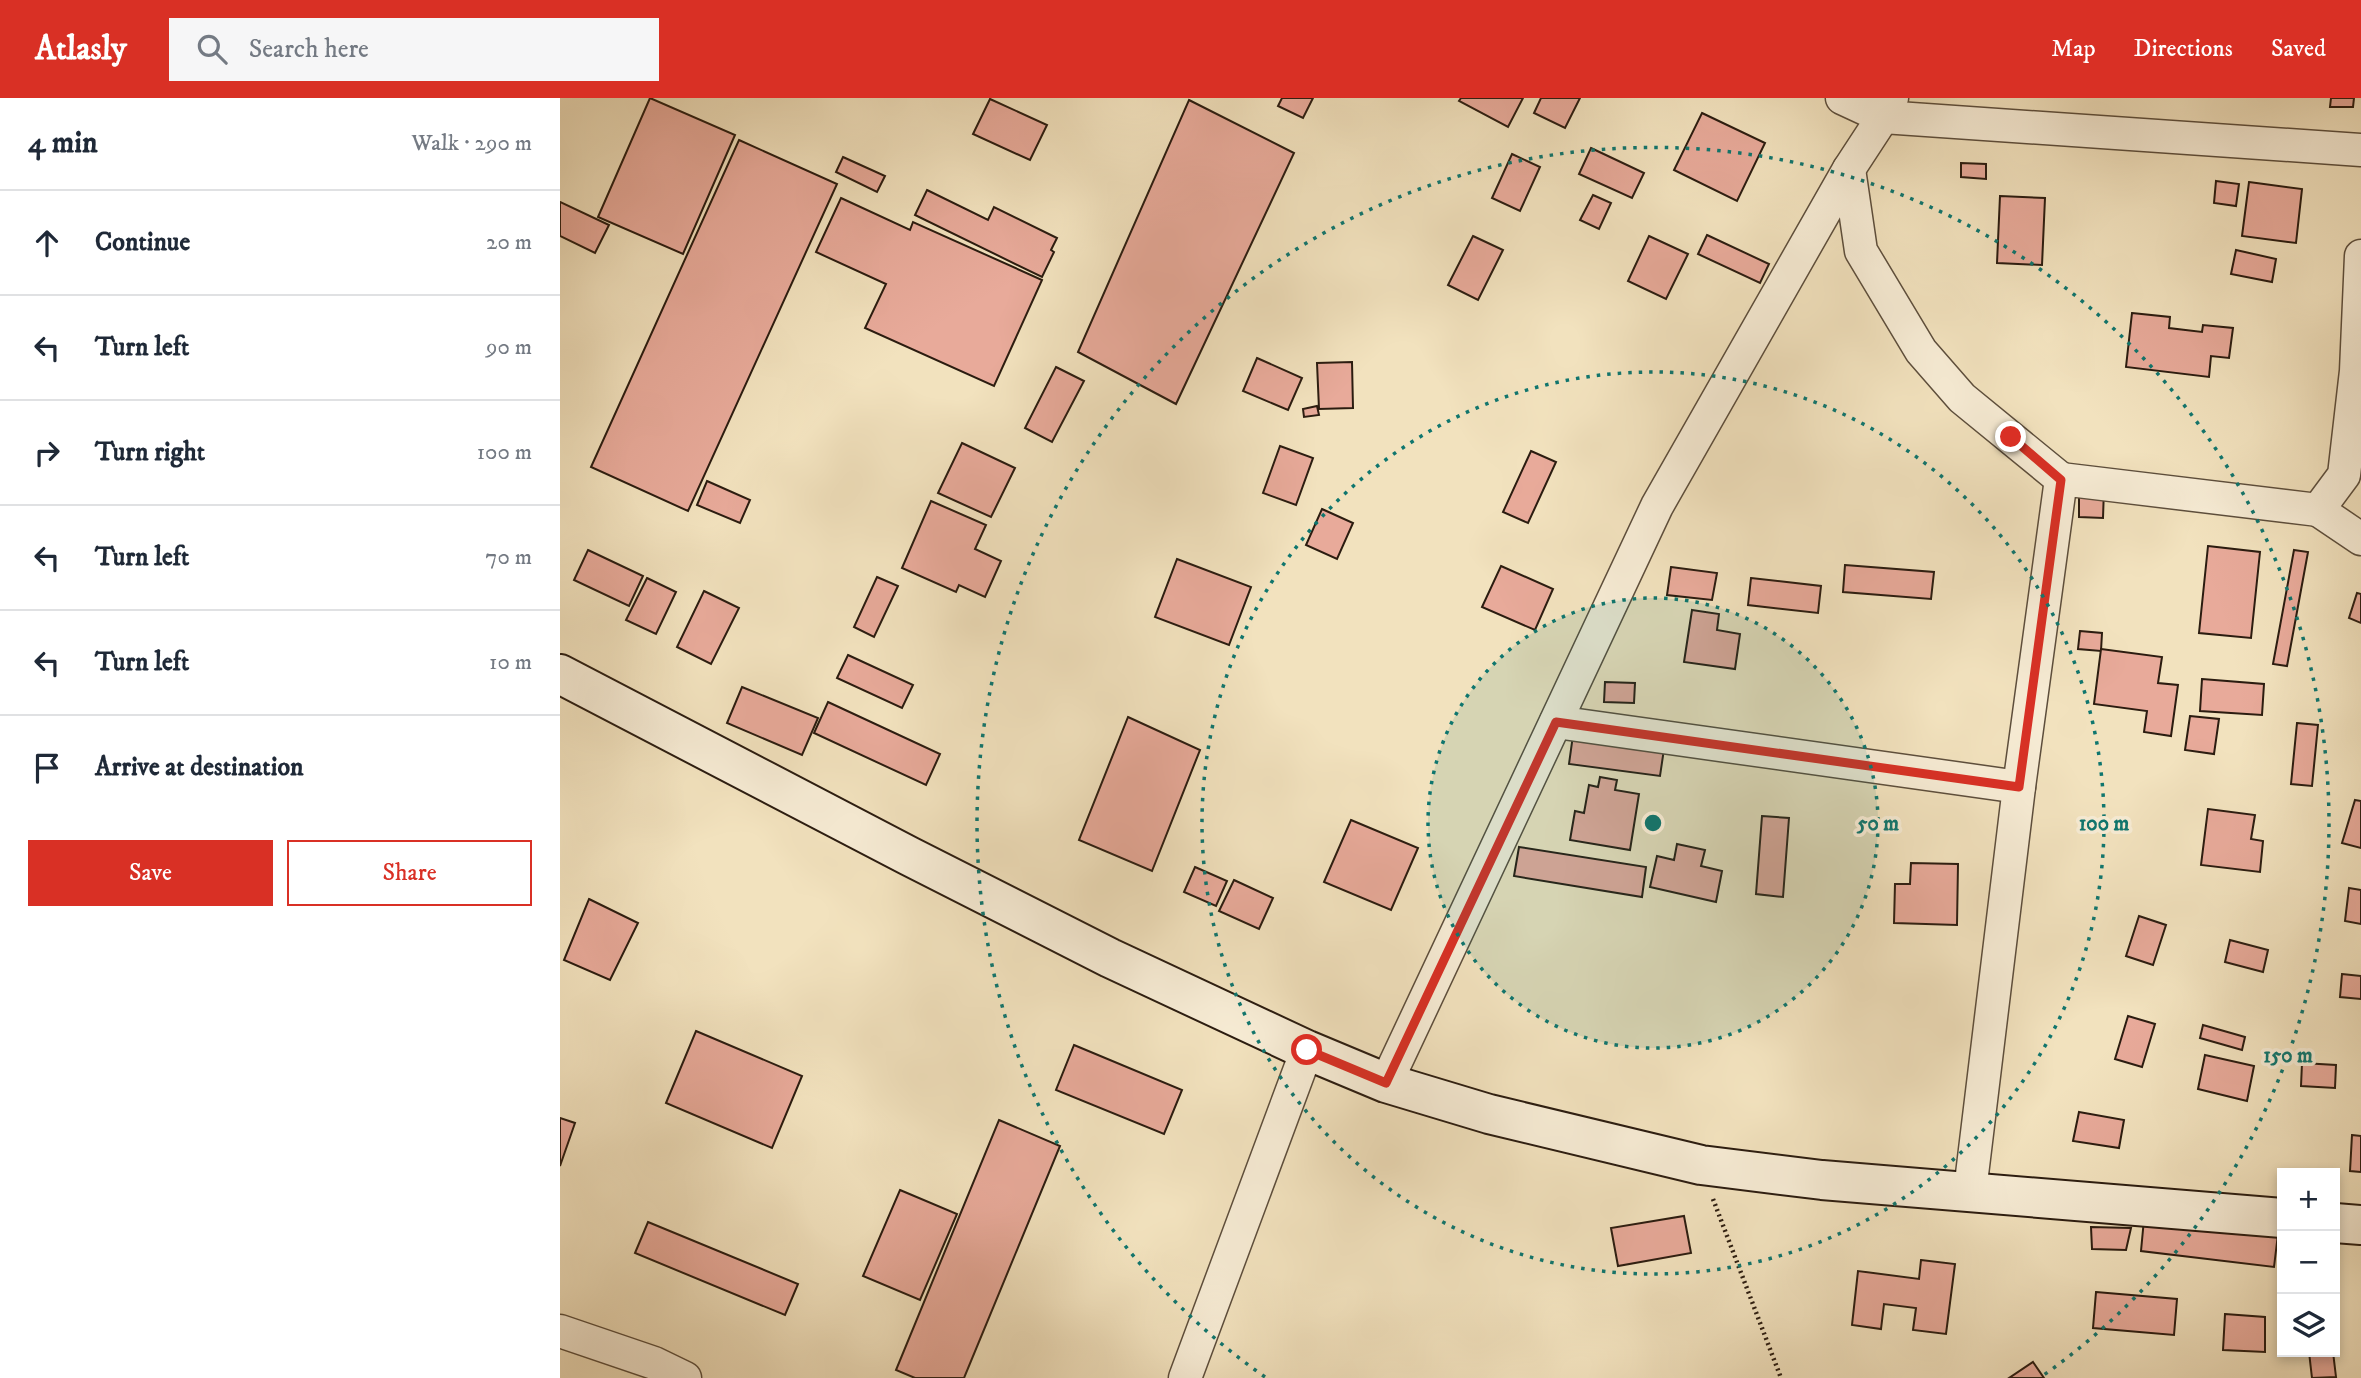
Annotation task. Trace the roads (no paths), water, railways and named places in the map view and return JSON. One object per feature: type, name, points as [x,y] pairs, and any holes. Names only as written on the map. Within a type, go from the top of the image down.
[{"type":"street","points":[[1842,98],[1887,107],[2361,150]]},
{"type":"street","points":[[1386,1083],[1657,506],[1887,107]]},
{"type":"street","points":[[1849,169],[1861,251],[1921,351],[1962,398],[2061,480],[2318,510],[2361,539]]},
{"type":"street","points":[[2318,510],[2344,475],[2356,371],[2361,256]]},
{"type":"street","points":[[1970,1191],[2019,787],[2061,480]]},
{"type":"street","points":[[560,675],[1098,952],[1307,1050],[1386,1083],[1489,1114],[1701,1165],[1822,1180],[2277,1218]]},
{"type":"street","points":[[1556,722],[2019,787]]},
{"type":"street","points":[[1185,1378],[1307,1050]]},
{"type":"street","points":[[2340,1223],[2361,1225]]},
{"type":"street","points":[[560,1331],[654,1363],[685,1378]]}]
